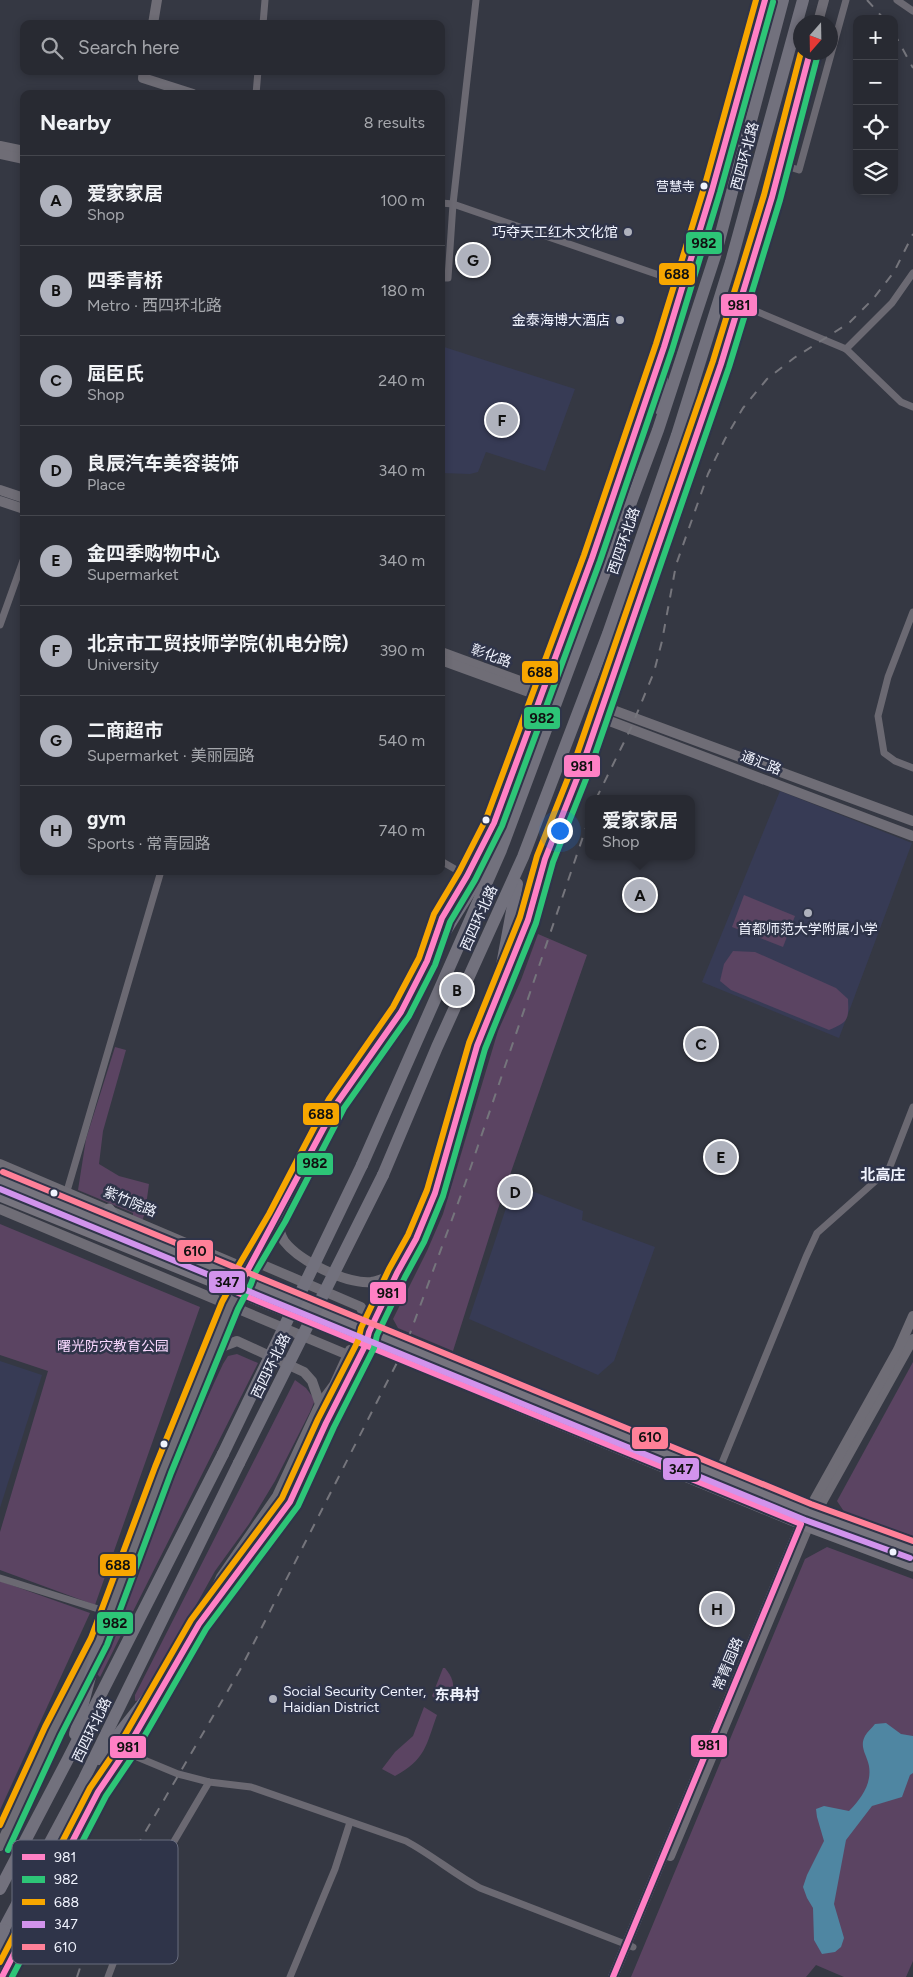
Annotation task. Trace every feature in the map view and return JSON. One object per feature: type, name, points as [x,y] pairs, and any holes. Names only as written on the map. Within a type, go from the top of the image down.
[{"type":"highway","name":"西四环北路","points":[[26,1840],[222,1454],[362,1165],[501,850],[658,430],[715,256],[782,0]]},
{"type":"highway","name":"西四环北路","points":[[51,1840],[84,1779],[383,1175],[437,1047],[523,857],[608,634],[677,435],[731,262],[803,0]]},
{"type":"highway","points":[[658,430],[664,347]]},
{"type":"highway","points":[[677,435],[721,364]]},
{"type":"highway","points":[[427,961],[474,884],[501,850]]},
{"type":"highway","points":[[491,1009],[502,965],[523,857]]},
{"type":"highway","points":[[68,1759],[99,1642]]},
{"type":"highway","points":[[84,1779],[179,1658]]},
{"type":"highway","name":"西四环北路","points":[[0,1889],[12,1866]]},
{"type":"highway","name":"西四环北路","points":[[0,1957],[2,1932],[12,1913]]},
{"type":"main road","name":"紫竹院路","points":[[0,1180],[243,1281],[368,1338]]},
{"type":"main road","points":[[0,1196],[354,1339],[368,1338],[811,1513],[913,1550]]},
{"type":"main road","points":[[109,1209],[125,1231]]},
{"type":"main road","points":[[368,1338],[804,1525],[913,1566]]},
{"type":"street","points":[[154,20],[157,0]]},
{"type":"street","points":[[263,20],[265,0]]},
{"type":"street","points":[[445,278],[448,278],[453,204],[476,0]]},
{"type":"street","name":"西四环北路","points":[[0,1846],[53,1731],[99,1642],[163,1470],[230,1305],[243,1281],[247,1269],[277,1218],[337,1103],[402,1012],[427,961],[442,918],[467,876],[494,823],[592,558],[664,347],[720,164],[764,0]]},
{"type":"street","points":[[820,15],[824,0]]},
{"type":"street","points":[[780,164],[799,170],[846,0]]},
{"type":"street","points":[[897,0],[913,11]]},
{"type":"street","points":[[199,1624],[290,1502],[397,1273],[416,1239],[435,1193],[477,1046],[491,1009],[509,972],[528,920],[545,859],[582,766],[721,364],[740,304],[808,60]]},
{"type":"street","points":[[143,75],[142,78],[180,90]]},
{"type":"street","points":[[256,90],[258,75]]},
{"type":"street","points":[[0,146],[20,150]]},
{"type":"street","points":[[0,154],[20,158]]},
{"type":"street","points":[[445,203],[453,204],[684,284]]},
{"type":"street","points":[[846,349],[892,303],[913,273]]},
{"type":"street","points":[[740,304],[846,349],[900,402],[913,407]]},
{"type":"street","points":[[0,490],[20,497]]},
{"type":"street","points":[[0,501],[20,508]]},
{"type":"street","points":[[0,625],[20,569]]},
{"type":"street","points":[[913,612],[888,677],[878,716],[884,753],[895,761],[913,768]]},
{"type":"street","name":"彰化路","points":[[445,653],[543,691]]},
{"type":"street","name":"彰化路","points":[[445,661],[529,692],[543,691]]},
{"type":"street","name":"通汇路","points":[[602,706],[913,821]]},
{"type":"street","name":"通汇路","points":[[599,716],[913,836]]},
{"type":"street","points":[[445,863],[467,876]]},
{"type":"street","points":[[67,1191],[160,875]]},
{"type":"street","points":[[717,1475],[817,1233],[889,1169],[913,1107]]},
{"type":"street","name":"紫竹院路","points":[[0,1164],[247,1269]]},
{"type":"street","points":[[0,1209],[348,1354]]},
{"type":"street","points":[[277,1218],[278,1227],[284,1240],[299,1254],[324,1269],[350,1280],[361,1282],[372,1282],[397,1273]]},
{"type":"street","points":[[247,1269],[262,1265],[361,1307],[368,1338]]},
{"type":"street","name":"常青园路","points":[[811,1513],[898,1350],[913,1316]]},
{"type":"street","points":[[348,1354],[368,1338]]},
{"type":"street","points":[[73,1840],[98,1792],[125,1752],[199,1624],[222,1577],[277,1496],[320,1404],[334,1385],[354,1339]]},
{"type":"street","name":"常青园路","points":[[612,1977],[629,1946],[804,1525],[913,1339]]},
{"type":"street","points":[[206,1366],[224,1346],[237,1341],[304,1372],[312,1381],[320,1404]]},
{"type":"street","points":[[326,1423],[334,1385]]},
{"type":"street","points":[[0,1578],[111,1613]]},
{"type":"street","points":[[125,1752],[178,1774],[209,1782],[251,1787],[406,1841],[428,1852],[459,1877],[480,1888],[629,1946]]},
{"type":"street","points":[[175,1840],[209,1782]]},
{"type":"street","points":[[290,1977],[335,1869],[350,1822]]},
{"type":"street","name":"常青园路","points":[[620,1977],[629,1946]]},
{"type":"street","points":[[2,1977],[12,1958]]},
{"type":"street","points":[[108,1977],[113,1964]]},
{"type":"shaded area","points":[[445,347],[575,389],[545,471],[486,452],[478,472],[470,474],[445,473]]},
{"type":"shaded area","name":"首都师范大学附属小学","points":[[780,791],[912,843],[839,1038],[702,982]]},
{"type":"shaded area","points":[[514,1184],[583,1211],[582,1220],[655,1247],[614,1361],[598,1375],[469,1319]]},
{"type":"shaded area","points":[[0,1361],[42,1375],[0,1508]]},
{"type":"shaded area","points":[[886,1723],[901,1734],[913,1736],[913,1773],[910,1775],[902,1797],[872,1806],[846,1840],[834,1904],[844,1938],[841,1947],[835,1952],[822,1954],[814,1940],[813,1908],[803,1887],[824,1841],[816,1809],[824,1806],[849,1811],[858,1801],[865,1791],[869,1779],[869,1766],[863,1747],[863,1740],[875,1724]]},
{"type":"green space","points":[[744,895],[795,916],[783,947],[732,927]]},
{"type":"green space","points":[[538,934],[587,955],[498,1209],[453,1351],[398,1328],[393,1319],[443,1214],[498,1031],[521,980]]},
{"type":"green space","points":[[733,951],[755,952],[836,988],[848,999],[846,1019],[840,1025],[829,1030],[731,990],[720,981],[724,964]]},
{"type":"green space","points":[[115,1047],[126,1050],[103,1131],[99,1164],[119,1176],[149,1184],[142,1221],[133,1217],[133,1213],[78,1190],[86,1139]]},
{"type":"green space","name":"曙光防灾教育公园","points":[[0,1224],[200,1307],[95,1605],[0,1570],[0,1532],[48,1371],[0,1355]]},
{"type":"green space","points":[[237,1354],[258,1363],[100,1677],[95,1672],[99,1661],[132,1588],[198,1419],[223,1364],[228,1356]]},
{"type":"green space","points":[[913,1362],[913,1536],[845,1513],[837,1501]]},
{"type":"green space","points":[[295,1380],[306,1388],[315,1400],[310,1412],[275,1481],[249,1524],[215,1571],[151,1686],[141,1700],[135,1701],[135,1695]]},
{"type":"green space","points":[[827,1547],[913,1579],[913,1961],[906,1977],[844,1977],[816,1965],[806,1977],[631,1977],[805,1559]]},
{"type":"green space","points":[[0,1581],[90,1613],[0,1810]]},
{"type":"green space","points":[[443,1668],[451,1677],[453,1690],[452,1694],[437,1700],[432,1696]]},
{"type":"green space","points":[[424,1707],[437,1715],[427,1744],[419,1758],[395,1776],[382,1769],[395,1752],[413,1736]]},
{"type":"railway","points":[[867,0],[880,15]]},
{"type":"railway","points":[[898,40],[913,68]]},
{"type":"railway","points":[[598,795],[631,728],[654,672],[662,641],[676,565],[708,474],[725,439],[743,408],[767,379],[794,358],[849,323],[873,299],[894,272],[913,234]]},
{"type":"railway","points":[[141,1840],[240,1670],[405,1347],[465,1184],[585,831]]},
{"type":"railway","points":[[77,1977],[81,1964]]},
{"type":"transit line","name":"688","points":[[0,1825],[45,1727],[91,1638],[155,1467],[239,1265],[269,1214],[329,1099],[393,1007],[419,958],[434,914],[459,872],[486,819],[584,555],[656,344],[704,188],[756,0]]},
{"type":"transit line","name":"981","points":[[613,1977],[801,1524],[236,1292],[337,1103],[401,1012],[427,961],[442,918],[467,876],[494,823],[592,558],[664,347],[712,190],[765,0]]},
{"type":"transit line","name":"982","points":[[13,1840],[61,1735],[107,1645],[171,1473],[238,1309],[255,1273],[285,1222],[344,1108],[409,1016],[435,965],[450,922],[475,880],[502,826],[600,561],[672,350],[720,192],[773,2]]},
{"type":"transit line","name":"688","points":[[63,1840],[90,1788],[118,1747],[191,1620],[282,1498],[318,1419],[358,1341],[361,1328],[389,1269],[408,1235],[427,1190],[469,1043],[520,917],[537,856],[574,763],[713,361],[764,195],[799,60]]},
{"type":"transit line","name":"981","points":[[73,1840],[98,1792],[125,1752],[199,1624],[290,1502],[326,1423],[366,1344],[369,1332],[397,1273],[416,1239],[435,1193],[477,1046],[528,920],[545,859],[582,766],[721,364],[772,197],[808,60]]},
{"type":"transit line","name":"982","points":[[83,1840],[106,1796],[133,1756],[206,1629],[298,1506],[334,1427],[374,1348],[377,1335],[424,1242],[443,1196],[485,1049],[536,923],[553,862],[590,769],[729,367],[780,200],[816,60]]},
{"type":"transit line","name":"610","points":[[3,1172],[811,1504],[913,1541]]},
{"type":"transit line","name":"347","points":[[0,1189],[805,1520],[910,1558]]},
{"type":"transit line","name":"982","points":[[8,1850],[12,1841]]},
{"type":"transit line","name":"688","points":[[0,1962],[12,1939]]},
{"type":"transit line","name":"981","points":[[2,1977],[12,1958]]},
{"type":"transit line","name":"982","points":[[12,1977],[19,1964]]},
{"type":"place","name":"营慧寺","points":[[704,186]]},
{"type":"place","name":"巧夺天工红木文化馆","points":[[628,232]]},
{"type":"place","name":"二商超市","points":[[473,260]]},
{"type":"place","name":"金泰海博大酒店","points":[[620,320]]},
{"type":"place","name":"北京市工贸技师学院(机电分院)","points":[[502,420]]},
{"type":"place","name":"爱家家居","points":[[640,895]]},
{"type":"place","name":"首都师范大学附属小学","points":[[808,913]]},
{"type":"place","name":"四季青桥","points":[[457,990]]},
{"type":"place","name":"屈臣氏","points":[[701,1044]]},
{"type":"place","name":"金四季购物中心","points":[[721,1157]]},
{"type":"place","name":"良辰汽车美容装饰","points":[[515,1192]]},
{"type":"place","name":"gym","points":[[717,1609]]},
{"type":"place","name":"Social Security Center, Haidian District","points":[[273,1699]]},
{"type":"district","name":"北高庄","points":[[883,1175]]},
{"type":"district","name":"东冉村","points":[[457,1695]]}]
